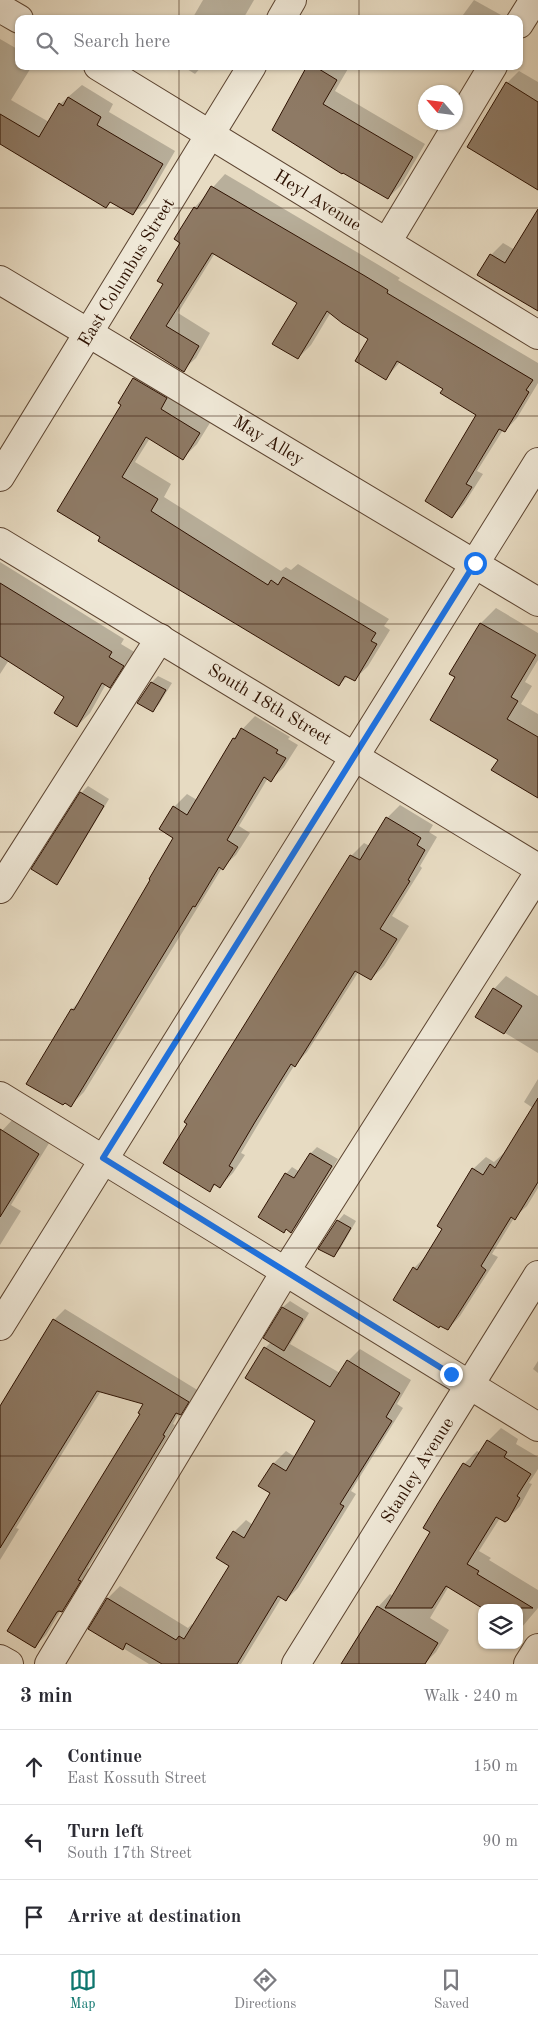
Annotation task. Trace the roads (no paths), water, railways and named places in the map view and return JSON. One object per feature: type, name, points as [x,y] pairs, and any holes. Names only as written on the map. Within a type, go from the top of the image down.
[{"type":"street","points":[[283,15],[292,0]]},
{"type":"street","points":[[523,18],[534,0]]},
{"type":"street","points":[[0,8],[15,17]]},
{"type":"street","name":"Heyl Avenue","points":[[105,70],[538,335]]},
{"type":"street","name":"East Columbus Street","points":[[0,478],[250,70]]},
{"type":"street","points":[[387,242],[491,70]]},
{"type":"street","name":"May Alley","points":[[0,280],[538,602]]},
{"type":"street","points":[[0,1326],[538,462]]},
{"type":"street","name":"South 18th Street","points":[[0,542],[538,868]]},
{"type":"street","points":[[0,889],[160,638]]},
{"type":"street","points":[[49,1664],[285,1272],[538,874]]},
{"type":"street","points":[[0,1096],[538,1427]]},
{"type":"street","name":"Stanley Avenue","points":[[296,1664],[538,1275]]},
{"type":"street","points":[[528,1664],[538,1648]]},
{"type":"street","points":[[0,1659],[9,1664]]}]
